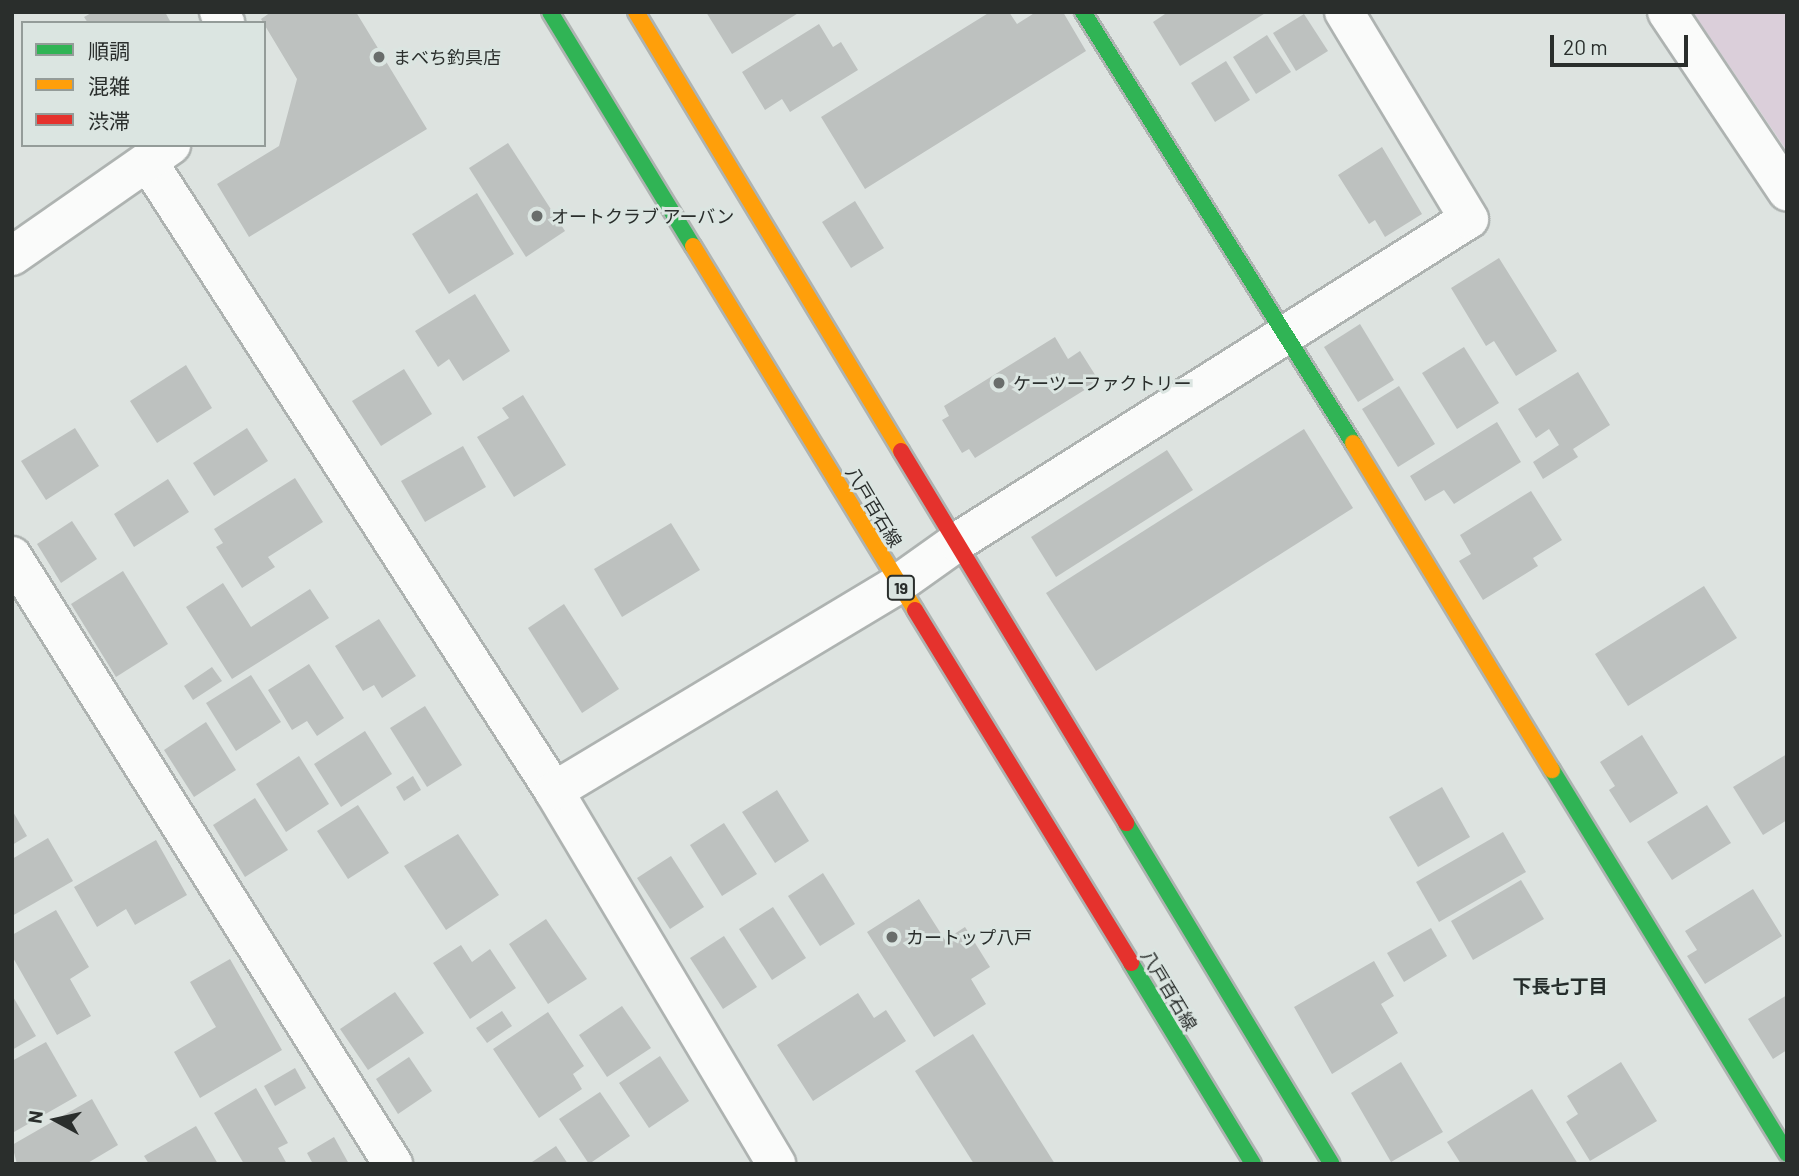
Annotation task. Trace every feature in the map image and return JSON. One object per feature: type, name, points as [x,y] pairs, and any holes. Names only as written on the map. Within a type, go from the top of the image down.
[{"type":"main road","name":"八戸百石線","points":[[550,12],[1253,1164]]},
{"type":"main road","points":[[636,12],[1332,1164]]},
{"type":"main road","points":[[1083,12],[1287,335],[1787,1154]]},
{"type":"street","points":[[554,791],[898,584],[957,542],[1469,219],[1344,12]]},
{"type":"street","points":[[1667,12],[1787,191]]},
{"type":"street","points":[[12,256],[160,153],[554,791],[776,1164]]},
{"type":"street","points":[[12,556],[393,1164]]},
{"type":"shaded area","points":[[1693,12],[1787,12],[1787,151]]},
{"type":"building","points":[[93,12],[165,12],[170,21],[87,21],[84,17]]},
{"type":"building","points":[[271,12],[356,12],[427,129],[249,237],[217,184],[279,146],[297,79],[266,27],[266,21],[261,19]]},
{"type":"building","points":[[706,12],[800,12],[732,54]]},
{"type":"building","points":[[990,12],[1009,12],[1017,24],[1036,12],[1063,12],[1086,51],[865,189],[821,117]]},
{"type":"building","points":[[1168,12],[1267,12],[1180,66],[1153,22]]},
{"type":"building","points":[[1304,14],[1328,51],[1296,71],[1273,33]]},
{"type":"building","points":[[819,24],[833,47],[841,42],[858,70],[790,112],[782,99],[765,110],[742,72]]},
{"type":"building","points":[[1267,35],[1291,72],[1256,94],[1233,57]]},
{"type":"building","points":[[1226,61],[1250,100],[1215,122],[1191,83]]},
{"type":"building","points":[[508,143],[565,231],[526,257],[469,168]]},
{"type":"building","points":[[1382,147],[1422,214],[1385,237],[1375,220],[1369,224],[1338,175]]},
{"type":"building","points":[[477,193],[514,254],[449,294],[412,234]]},
{"type":"building","points":[[855,201],[884,248],[851,268],[822,222]]},
{"type":"building","points":[[1499,258],[1557,351],[1516,376],[1494,341],[1486,346],[1451,288]]},
{"type":"building","points":[[475,294],[510,351],[463,381],[449,359],[438,367],[415,331]]},
{"type":"building","points":[[1360,324],[1394,380],[1358,402],[1324,347]]},
{"type":"building","points":[[1055,337],[1068,359],[1080,351],[1099,381],[975,458],[969,449],[962,453],[942,420],[949,416],[944,406]]},
{"type":"building","points":[[1464,347],[1499,403],[1457,429],[1422,373]]},
{"type":"building","points":[[186,365],[212,408],[157,443],[130,401]]},
{"type":"building","points":[[404,369],[432,414],[381,446],[352,401]]},
{"type":"building","points":[[1578,372],[1610,425],[1573,449],[1578,457],[1543,479],[1533,462],[1559,445],[1549,429],[1536,438],[1518,409]]},
{"type":"building","points":[[1399,386],[1435,444],[1398,467],[1362,409]]},
{"type":"building","points":[[523,395],[566,465],[514,497],[477,437],[509,418],[502,408]]},
{"type":"building","points":[[1497,422],[1521,462],[1454,504],[1444,490],[1425,501],[1410,476]]},
{"type":"building","points":[[75,428],[99,466],[46,500],[21,461]]},
{"type":"building","points":[[247,428],[268,461],[214,496],[193,463]]},
{"type":"building","points":[[1304,429],[1353,508],[1096,671],[1046,593]]},
{"type":"building","points":[[463,446],[486,487],[425,522],[401,481]]},
{"type":"building","points":[[1167,450],[1193,490],[1056,577],[1031,537]]},
{"type":"building","points":[[295,478],[323,522],[268,557],[275,567],[242,588],[216,547],[223,543],[214,529]]},
{"type":"building","points":[[168,479],[189,512],[134,547],[114,514]]},
{"type":"building","points":[[1531,491],[1562,540],[1533,558],[1538,566],[1483,600],[1459,561],[1471,554],[1460,535]]},
{"type":"building","points":[[72,521],[97,559],[61,583],[37,544]]},
{"type":"building","points":[[671,523],[700,570],[622,617],[594,569]]},
{"type":"building","points":[[123,571],[168,644],[116,677],[71,604]]},
{"type":"building","points":[[223,583],[251,627],[310,589],[329,618],[232,679],[186,607]]},
{"type":"building","points":[[1704,586],[1737,638],[1628,706],[1595,654]]},
{"type":"building","points":[[564,604],[619,689],[582,713],[528,628]]},
{"type":"building","points":[[379,619],[416,676],[382,698],[374,685],[363,691],[335,646]]},
{"type":"building","points":[[309,664],[344,718],[317,736],[307,721],[292,730],[268,690]]},
{"type":"building","points":[[212,667],[222,681],[193,700],[184,686]]},
{"type":"building","points":[[251,675],[281,722],[236,751],[206,703]]},
{"type":"building","points":[[425,706],[462,765],[427,787],[390,728]]},
{"type":"building","points":[[206,722],[236,770],[194,797],[164,750]]},
{"type":"building","points":[[365,731],[392,774],[341,807],[314,764]]},
{"type":"building","points":[[1642,735],[1678,793],[1630,823],[1609,790],[1615,786],[1600,762]]},
{"type":"building","points":[[1787,754],[1787,820],[1763,835],[1733,787]]},
{"type":"building","points":[[299,756],[329,804],[286,832],[256,784]]},
{"type":"building","points":[[413,776],[421,790],[404,801],[396,787]]},
{"type":"building","points":[[1442,787],[1470,837],[1418,867],[1389,817]]},
{"type":"building","points":[[777,790],[809,841],[775,863],[742,812]]},
{"type":"building","points":[[255,798],[288,850],[245,877],[213,825]]},
{"type":"building","points":[[358,805],[389,853],[348,879],[317,831]]},
{"type":"building","points":[[1707,805],[1731,843],[1672,880],[1647,842]]},
{"type":"building","points":[[12,810],[27,836],[12,845]]},
{"type":"building","points":[[724,823],[757,874],[722,896],[690,845]]},
{"type":"building","points":[[1503,832],[1526,872],[1439,922],[1416,882]]},
{"type":"building","points":[[458,834],[499,895],[446,930],[404,866]]},
{"type":"building","points":[[48,838],[73,881],[12,916],[12,859]]},
{"type":"building","points":[[156,840],[187,895],[135,925],[126,909],[97,927],[74,887]]},
{"type":"building","points":[[671,856],[704,907],[670,929],[637,878]]},
{"type":"building","points":[[823,873],[855,924],[820,946],[788,896]]},
{"type":"building","points":[[1521,880],[1544,919],[1473,960],[1451,921]]},
{"type":"building","points":[[1753,889],[1782,936],[1705,984],[1687,956],[1697,950],[1685,931]]},
{"type":"building","points":[[919,899],[945,940],[965,927],[990,967],[971,979],[986,1004],[934,1037],[867,932]]},
{"type":"building","points":[[773,907],[806,958],[772,980],[739,929]]},
{"type":"building","points":[[56,910],[89,967],[70,979],[91,1016],[57,1035],[12,956],[12,935]]},
{"type":"building","points":[[546,919],[587,979],[548,1004],[509,944]]},
{"type":"building","points":[[1431,928],[1447,956],[1404,982],[1387,953]]},
{"type":"building","points":[[724,936],[757,987],[723,1009],[690,958]]},
{"type":"building","points":[[461,945],[472,962],[490,949],[516,988],[470,1019],[433,963]]},
{"type":"building","points":[[230,959],[282,1050],[200,1098],[174,1052],[216,1027],[190,982]]},
{"type":"building","points":[[1374,961],[1394,996],[1381,1004],[1398,1033],[1332,1074],[1294,1007]]},
{"type":"building","points":[[395,992],[424,1033],[368,1070],[340,1029]]},
{"type":"building","points":[[858,993],[874,1018],[886,1010],[906,1041],[813,1101],[777,1045]]},
{"type":"building","points":[[12,995],[36,1036],[12,1050]]},
{"type":"building","points":[[1787,995],[1787,1050],[1773,1059],[1748,1019]]},
{"type":"building","points":[[622,1006],[651,1048],[607,1077],[579,1035]]},
{"type":"building","points":[[502,1011],[512,1026],[487,1043],[476,1028]]},
{"type":"building","points":[[548,1012],[584,1066],[573,1074],[582,1089],[539,1118],[493,1049]]},
{"type":"building","points":[[973,1034],[1055,1164],[974,1164],[915,1071]]},
{"type":"building","points":[[46,1042],[77,1096],[14,1132],[12,1061]]},
{"type":"building","points":[[660,1056],[689,1101],[649,1128],[619,1083]]},
{"type":"building","points":[[409,1057],[432,1091],[398,1114],[376,1079]]},
{"type":"building","points":[[1401,1062],[1443,1132],[1391,1162],[1351,1093]]},
{"type":"building","points":[[1621,1062],[1657,1121],[1590,1161],[1566,1122],[1578,1114],[1567,1096]]},
{"type":"building","points":[[295,1068],[306,1088],[275,1106],[264,1086]]},
{"type":"building","points":[[256,1088],[288,1143],[278,1148],[287,1164],[244,1164],[214,1113]]},
{"type":"building","points":[[1532,1089],[1578,1164],[1461,1164],[1447,1142]]},
{"type":"building","points":[[600,1092],[630,1136],[589,1164],[559,1119]]},
{"type":"building","points":[[92,1099],[118,1145],[86,1164],[17,1164],[12,1145]]},
{"type":"building","points":[[196,1126],[218,1164],[149,1164],[144,1156]]},
{"type":"building","points":[[334,1137],[349,1164],[313,1164],[307,1153]]},
{"type":"building","points":[[556,1146],[568,1164],[529,1164]]},
{"type":"traffic: fast","points":[[550,12],[693,246]]},
{"type":"traffic: fast","points":[[1083,12],[1353,443]]},
{"type":"traffic: fast","points":[[1552,770],[1787,1154]]},
{"type":"traffic: fast","points":[[1126,823],[1332,1164]]},
{"type":"traffic: fast","points":[[1131,963],[1253,1164]]},
{"type":"traffic: slow","points":[[636,12],[901,451]]},
{"type":"traffic: slow","points":[[693,246],[915,610]]},
{"type":"traffic: slow","points":[[1353,443],[1552,770]]},
{"type":"traffic: jam","points":[[901,451],[1126,823]]},
{"type":"traffic: jam","points":[[915,610],[1131,963]]},
{"type":"place","name":"まべち釣具店","points":[[379,57]]},
{"type":"place","name":"オートクラブ アーバン","points":[[537,216]]},
{"type":"place","name":"ケーツーファクトリー","points":[[999,383]]},
{"type":"place","name":"カートップ八戸","points":[[892,937]]},
{"type":"district","name":"下長七丁目","points":[[1560,986]]}]
